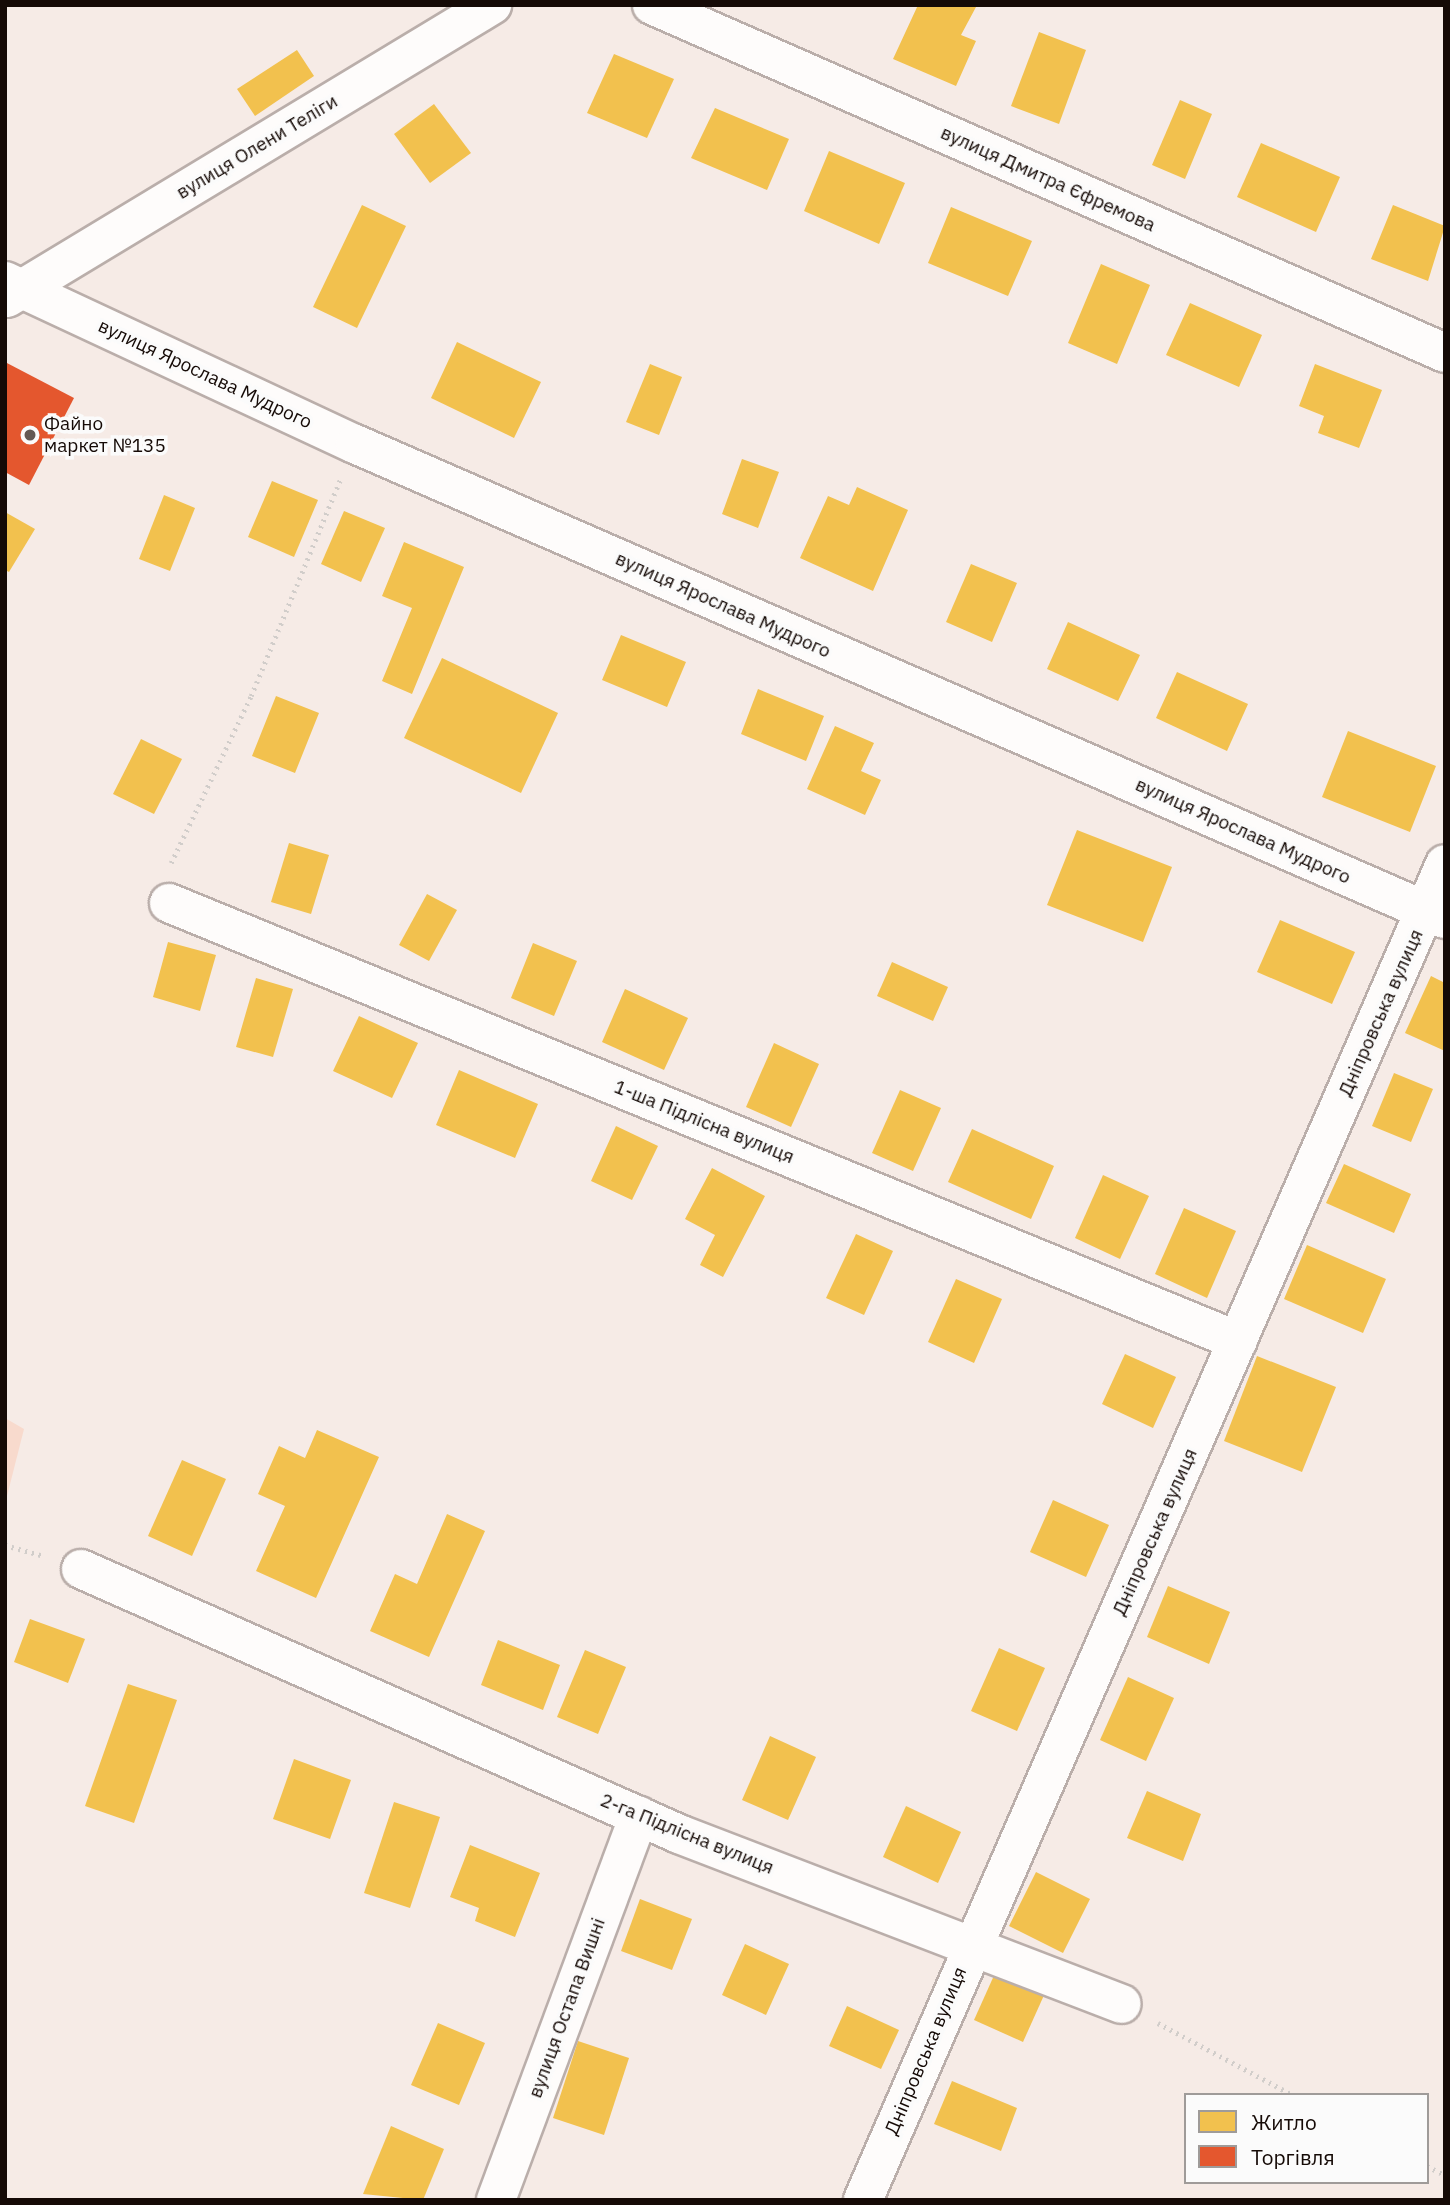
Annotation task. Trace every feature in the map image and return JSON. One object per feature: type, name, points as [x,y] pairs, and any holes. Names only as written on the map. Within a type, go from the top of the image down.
[{"type":"street","name":"вулиця Олени Теліги","points":[[11,290],[492,5]]},
{"type":"street","name":"вулиця Дмитра Єфремова","points":[[652,5],[1445,353]]},
{"type":"street","name":"вулиця Ярослава Мудрого","points":[[11,290],[355,444],[1435,915]]},
{"type":"street","name":"Дніпровська вулиця","points":[[863,2200],[973,1942],[1238,1341],[1435,915],[1445,864]]},
{"type":"street","name":"1-ша Підлісна вулиця","points":[[169,903],[1238,1341]]},
{"type":"street","name":"2-га Підлісна вулиця","points":[[82,1569],[639,1816],[973,1942],[1122,2004]]},
{"type":"street","name":"вулиця Остапа Вишні","points":[[496,2200],[639,1816]]},
{"type":"path","points":[[169,903],[168,870],[251,696],[355,444]]},
{"type":"path","points":[[1122,2004],[1289,2093]]},
{"type":"path","points":[[1429,2167],[1445,2175]]},
{"type":"shaded area","points":[[5,1418],[24,1429],[5,1504]]},
{"type":"building: Житло","points":[[918,5],[976,7],[961,35],[976,41],[956,86],[893,59]]},
{"type":"building: Житло","points":[[1039,32],[1086,50],[1059,124],[1011,106]]},
{"type":"building: Житло","points":[[297,50],[314,76],[255,116],[237,89]]},
{"type":"building: Житло","points":[[614,54],[674,79],[647,138],[587,113]]},
{"type":"building: Житло","points":[[1180,100],[1212,114],[1185,179],[1152,165]]},
{"type":"building: Житло","points":[[434,104],[471,153],[430,183],[394,134]]},
{"type":"building: Житло","points":[[715,108],[789,139],[767,190],[691,158]]},
{"type":"building: Житло","points":[[1261,143],[1340,177],[1316,232],[1237,197]]},
{"type":"building: Житло","points":[[829,151],[905,183],[879,244],[804,211]]},
{"type":"building: Житло","points":[[362,205],[406,226],[357,328],[313,307]]},
{"type":"building: Житло","points":[[1393,205],[1445,226],[1428,281],[1371,259]]},
{"type":"building: Житло","points":[[951,207],[1032,241],[1008,296],[928,263]]},
{"type":"building: Житло","points":[[1101,264],[1150,285],[1117,364],[1068,343]]},
{"type":"building: Житло","points":[[1190,303],[1262,335],[1239,387],[1166,355]]},
{"type":"building: Житло","points":[[457,342],[541,382],[514,438],[431,398]]},
{"type":"building: Житло","points":[[650,364],[682,377],[659,435],[626,422]]},
{"type":"building: Житло","points":[[1315,364],[1382,390],[1359,448],[1318,433],[1324,416],[1299,406]]},
{"type":"building: Житло","points":[[742,459],[779,472],[758,528],[722,514]]},
{"type":"building: Житло","points":[[272,481],[318,500],[294,557],[248,537]]},
{"type":"building: Житло","points":[[857,487],[908,510],[873,591],[800,558],[828,496],[849,505]]},
{"type":"building: Житло","points":[[164,495],[195,508],[170,571],[139,559]]},
{"type":"building: Житло","points":[[344,511],[385,528],[361,582],[321,564]]},
{"type":"building: Житло","points":[[5,512],[35,529],[9,572],[5,570]]},
{"type":"building: Житло","points":[[404,542],[464,567],[412,694],[382,681],[412,608],[382,596]]},
{"type":"building: Житло","points":[[971,564],[1017,583],[992,642],[946,622]]},
{"type":"building: Житло","points":[[1068,622],[1140,655],[1118,701],[1047,669]]},
{"type":"building: Житло","points":[[621,635],[686,662],[667,707],[602,680]]},
{"type":"building: Житло","points":[[442,658],[558,713],[521,793],[404,738]]},
{"type":"building: Житло","points":[[1177,672],[1248,704],[1227,751],[1156,718]]},
{"type":"building: Житло","points":[[758,689],[824,716],[806,761],[741,734]]},
{"type":"building: Житло","points":[[276,696],[319,713],[295,773],[252,756]]},
{"type":"building: Житло","points":[[835,726],[874,743],[861,771],[881,780],[865,815],[807,789]]},
{"type":"building: Житло","points":[[1348,731],[1436,766],[1410,832],[1322,797]]},
{"type":"building: Житло","points":[[141,739],[182,759],[154,814],[113,794]]},
{"type":"building: Житло","points":[[1077,830],[1172,867],[1143,942],[1047,905]]},
{"type":"building: Житло","points":[[289,843],[329,855],[311,914],[271,902]]},
{"type":"building: Житло","points":[[427,894],[457,910],[429,961],[399,945]]},
{"type":"building: Житло","points":[[1280,920],[1355,952],[1332,1004],[1257,972]]},
{"type":"building: Житло","points":[[168,942],[216,955],[200,1011],[153,997]]},
{"type":"building: Житло","points":[[533,943],[577,961],[554,1016],[511,998]]},
{"type":"building: Житло","points":[[892,962],[948,987],[933,1021],[877,996]]},
{"type":"building: Житло","points":[[1431,976],[1445,983],[1445,1051],[1405,1033]]},
{"type":"building: Житло","points":[[256,978],[293,989],[273,1057],[236,1047]]},
{"type":"building: Житло","points":[[625,989],[688,1018],[664,1070],[602,1042]]},
{"type":"building: Житло","points":[[359,1016],[418,1043],[392,1098],[333,1071]]},
{"type":"building: Житло","points":[[774,1043],[819,1064],[791,1127],[746,1107]]},
{"type":"building: Житло","points":[[459,1070],[538,1104],[515,1158],[436,1125]]},
{"type":"building: Житло","points":[[1394,1073],[1433,1089],[1411,1142],[1372,1126]]},
{"type":"building: Житло","points":[[900,1090],[941,1108],[913,1171],[872,1153]]},
{"type":"building: Житло","points":[[616,1126],[658,1146],[632,1200],[591,1181]]},
{"type":"building: Житло","points":[[972,1129],[1054,1166],[1031,1219],[948,1182]]},
{"type":"building: Житло","points":[[1344,1164],[1411,1194],[1394,1233],[1326,1203]]},
{"type":"building: Житло","points":[[712,1168],[765,1196],[723,1277],[700,1265],[715,1235],[685,1219]]},
{"type":"building: Житло","points":[[1103,1175],[1149,1196],[1120,1259],[1075,1238]]},
{"type":"building: Житло","points":[[1184,1208],[1236,1231],[1207,1298],[1155,1274]]},
{"type":"building: Житло","points":[[856,1234],[893,1251],[864,1315],[826,1298]]},
{"type":"building: Житло","points":[[1307,1245],[1386,1279],[1363,1333],[1284,1299]]},
{"type":"building: Житло","points":[[956,1279],[1002,1299],[974,1363],[928,1342]]},
{"type":"building: Житло","points":[[1125,1354],[1176,1377],[1153,1428],[1102,1404]]},
{"type":"building: Житло","points":[[1257,1356],[1336,1387],[1302,1472],[1224,1441]]},
{"type":"building: Житло","points":[[317,1430],[379,1457],[316,1598],[256,1571],[285,1506],[258,1494],[279,1446],[305,1458]]},
{"type":"building: Житло","points":[[182,1460],[226,1479],[192,1556],[148,1536]]},
{"type":"building: Житло","points":[[1053,1500],[1109,1525],[1086,1577],[1030,1552]]},
{"type":"building: Житло","points":[[447,1514],[485,1531],[429,1657],[370,1631],[395,1574],[417,1584]]},
{"type":"building: Житло","points":[[1168,1586],[1230,1612],[1209,1664],[1147,1637]]},
{"type":"building: Житло","points":[[30,1619],[85,1639],[68,1683],[14,1662]]},
{"type":"building: Житло","points":[[498,1640],[560,1665],[543,1710],[481,1685]]},
{"type":"building: Житло","points":[[999,1648],[1045,1668],[1017,1731],[971,1711]]},
{"type":"building: Житло","points":[[585,1650],[626,1667],[598,1734],[557,1717]]},
{"type":"building: Житло","points":[[1128,1677],[1174,1698],[1146,1761],[1100,1740]]},
{"type":"building: Житло","points":[[128,1684],[177,1700],[134,1823],[85,1806]]},
{"type":"building: Житло","points":[[770,1736],[816,1757],[788,1820],[742,1800]]},
{"type":"building: Житло","points":[[294,1759],[351,1780],[330,1839],[273,1819]]},
{"type":"building: Житло","points":[[1147,1791],[1201,1814],[1183,1861],[1127,1838]]},
{"type":"building: Житло","points":[[394,1802],[440,1817],[410,1908],[364,1893]]},
{"type":"building: Житло","points":[[906,1806],[961,1832],[938,1883],[883,1857]]},
{"type":"building: Житло","points":[[470,1845],[540,1873],[515,1937],[475,1921],[479,1908],[450,1897]]},
{"type":"building: Житло","points":[[1036,1872],[1090,1899],[1063,1953],[1009,1926]]},
{"type":"building: Житло","points":[[640,1899],[692,1919],[672,1970],[621,1951]]},
{"type":"building: Житло","points":[[745,1944],[789,1964],[766,2015],[722,1995]]},
{"type":"building: Житло","points":[[996,1971],[1045,1993],[1023,2042],[974,2020]]},
{"type":"building: Житло","points":[[847,2006],[899,2030],[881,2069],[829,2046]]},
{"type":"building: Житло","points":[[438,2023],[485,2043],[459,2105],[411,2085]]},
{"type":"building: Житло","points":[[578,2041],[629,2058],[604,2135],[553,2118]]},
{"type":"building: Житло","points":[[952,2081],[1017,2108],[1001,2151],[934,2124]]},
{"type":"building: Житло","points":[[391,2126],[444,2149],[423,2200],[363,2194]]},
{"type":"building: Торгівля","name":"Файно маркет №135","points":[[5,362],[74,398],[29,485],[5,472]]},
{"type":"place","name":"Файно маркет №135","points":[[30,435]]}]
